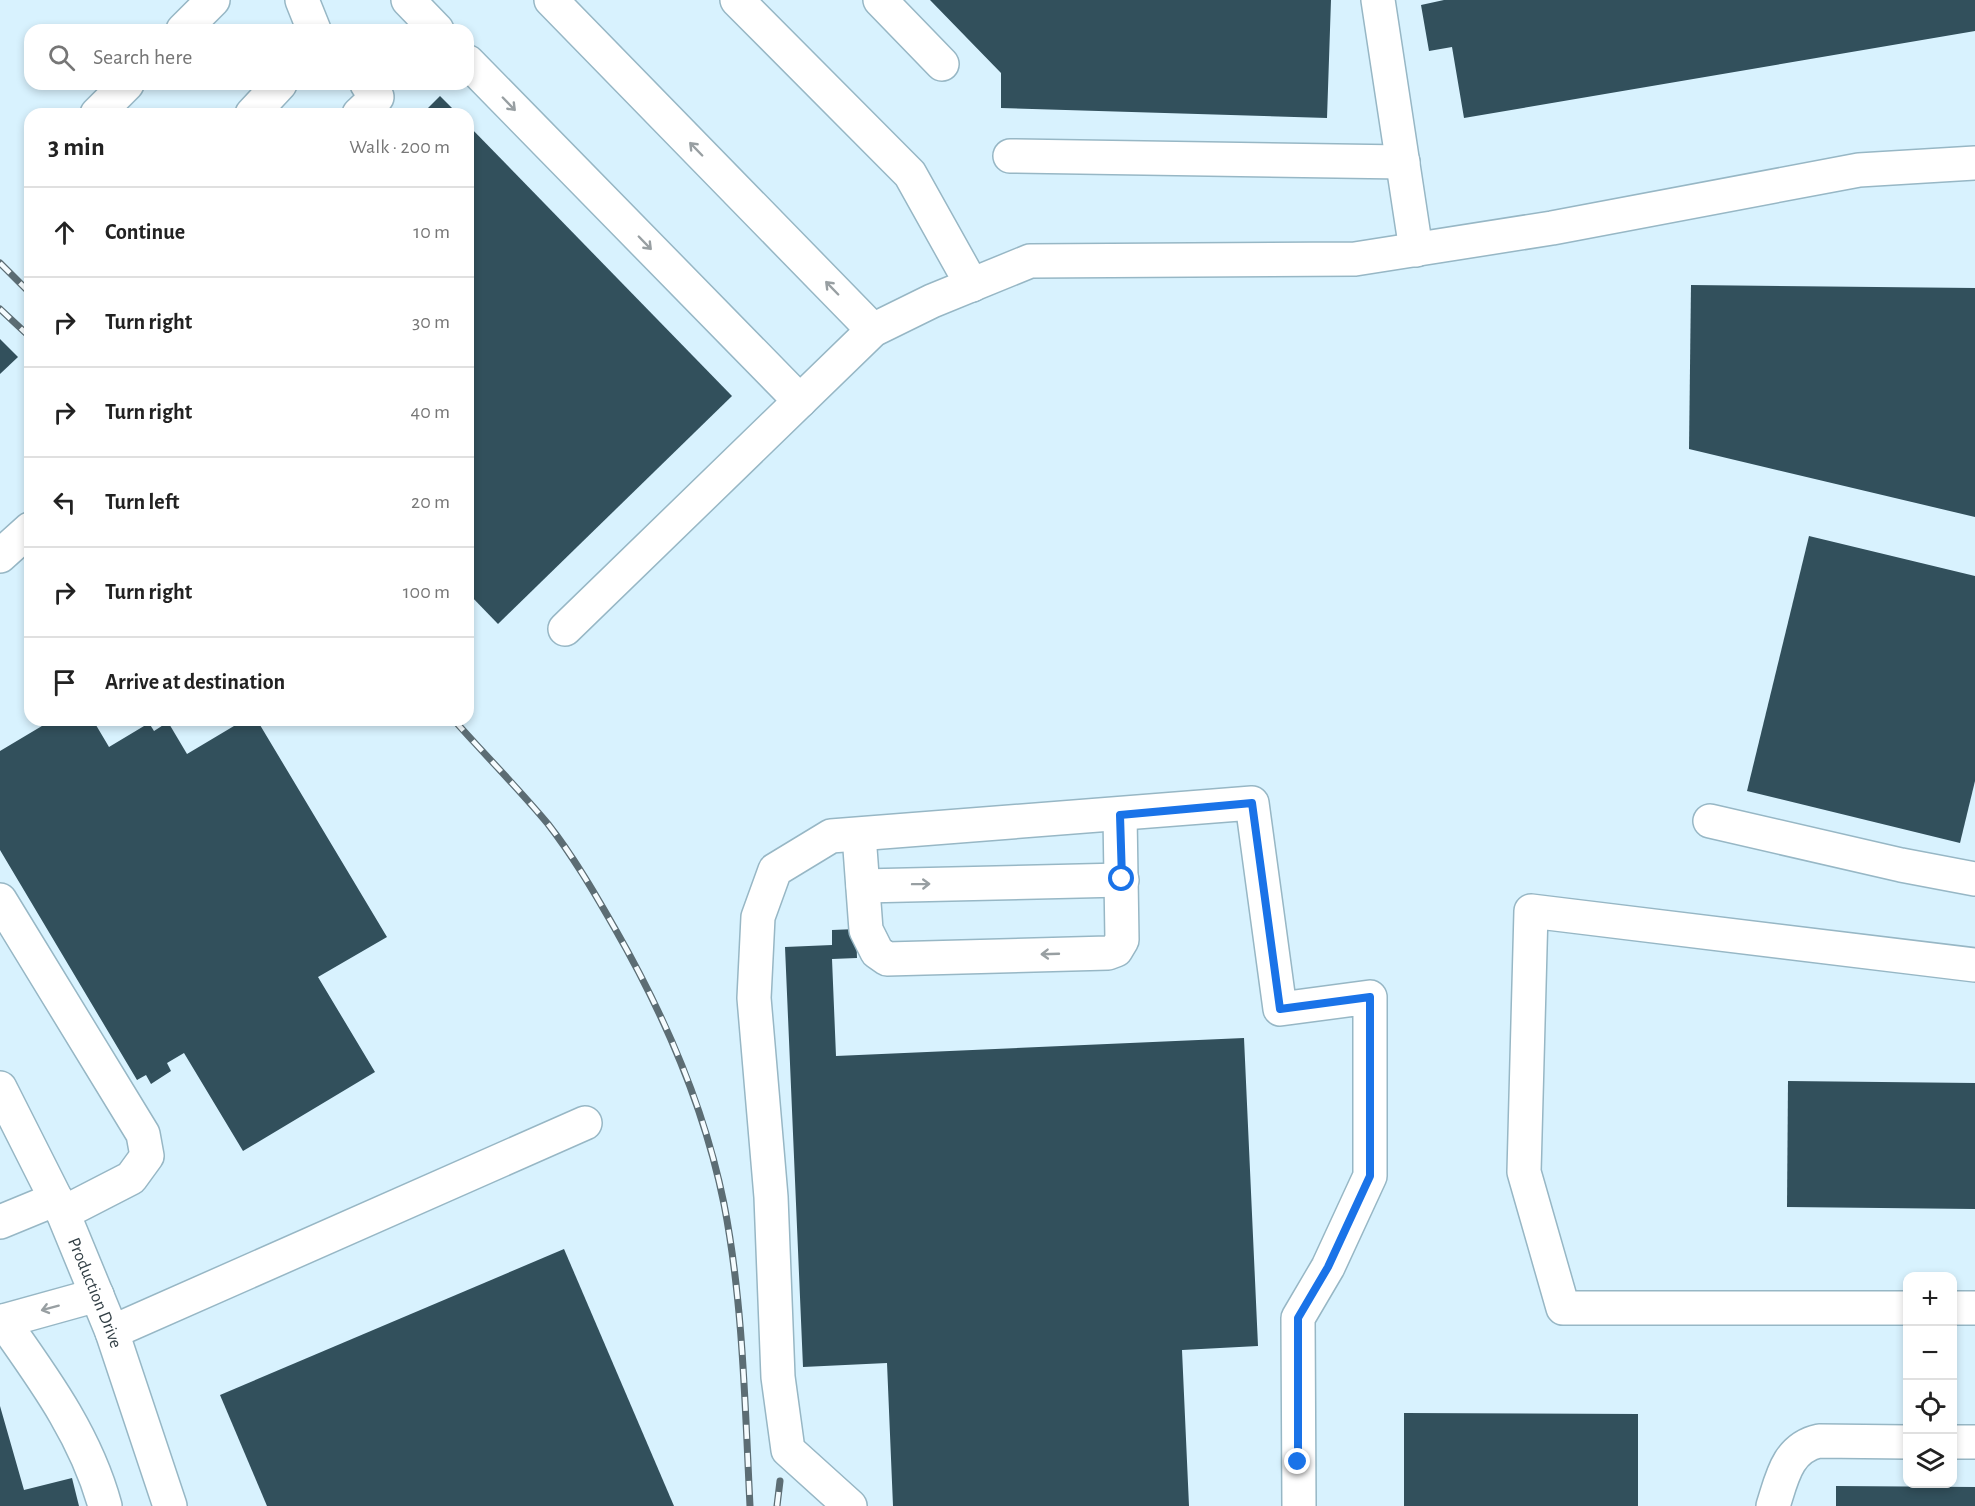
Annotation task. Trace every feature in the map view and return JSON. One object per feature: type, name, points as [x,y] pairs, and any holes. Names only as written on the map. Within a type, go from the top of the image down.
[{"type":"street","points":[[189,24],[213,0]]},
{"type":"street","points":[[302,0],[312,24]]},
{"type":"street","points":[[408,0],[431,24]]},
{"type":"street","points":[[551,0],[873,330]]},
{"type":"street","points":[[737,0],[910,174],[972,285]]},
{"type":"street","points":[[880,0],[942,64]]},
{"type":"street","points":[[1378,0],[1416,250]]},
{"type":"street","points":[[474,68],[800,401]]},
{"type":"street","points":[[103,108],[122,90]]},
{"type":"street","points":[[258,108],[274,90]]},
{"type":"street","points":[[365,108],[377,97],[372,90]]},
{"type":"street","points":[[1010,156],[1403,162]]},
{"type":"street","points":[[565,628],[873,330],[1030,261],[1355,259],[1552,228],[1859,170],[1975,163]]},
{"type":"street","points":[[0,556],[24,534]]},
{"type":"street","points":[[850,1506],[788,1450],[778,1377],[771,1197],[754,998],[758,917],[775,870],[831,837],[1252,803],[1280,1009],[1370,997],[1370,1176],[1328,1267],[1298,1318],[1299,1506]]},
{"type":"street","points":[[859,835],[866,930],[877,952],[887,959],[1108,952],[1116,950],[1122,940],[1120,815]]},
{"type":"street","points":[[1710,821],[1901,865],[1975,879]]},
{"type":"street","points":[[863,886],[1122,879]]},
{"type":"street","points":[[0,900],[143,1134],[147,1156],[131,1178],[59,1206],[0,1222]]},
{"type":"street","points":[[1903,1308],[1563,1308],[1524,1172],[1531,911],[1975,966]]},
{"type":"street","name":"Production Drive","points":[[0,1088],[59,1206],[97,1295],[112,1332],[170,1506]]},
{"type":"street","points":[[112,1332],[585,1123]]},
{"type":"street","points":[[97,1295],[1,1321],[71,1422],[95,1472],[105,1506]]},
{"type":"street","points":[[1957,1308],[1975,1308]]},
{"type":"street","points":[[1773,1506],[1787,1464],[1806,1444],[1819,1441],[1903,1442]]},
{"type":"street","points":[[1957,1442],[1975,1442]]},
{"type":"building","points":[[930,0],[1331,0],[1327,118],[1001,108],[1001,73]]},
{"type":"building","points":[[1444,0],[1975,0],[1975,31],[1464,118],[1452,47],[1429,51],[1421,5]]},
{"type":"building","points":[[440,96],[452,108],[428,108]]},
{"type":"building","points":[[474,131],[732,396],[498,624],[474,599]]},
{"type":"building","points":[[1691,285],[1975,288],[1975,517],[1689,449]]},
{"type":"building","points":[[0,339],[18,357],[0,374]]},
{"type":"building","points":[[1809,536],[1975,576],[1975,781],[1960,843],[1747,791]]},
{"type":"building","points":[[42,726],[97,726],[109,747],[144,726],[151,726],[154,731],[162,726],[170,726],[187,754],[234,726],[261,726],[387,937],[318,977],[375,1072],[243,1151],[184,1053],[167,1063],[171,1071],[151,1084],[146,1075],[137,1080],[0,850],[0,751]]},
{"type":"building","points":[[856,929],[857,958],[832,959],[836,1056],[1244,1038],[1258,1346],[1182,1350],[1189,1506],[893,1506],[887,1363],[803,1367],[785,947],[832,945],[832,930]]},
{"type":"building","points":[[1788,1081],[1975,1083],[1975,1209],[1787,1207]]},
{"type":"building","points":[[564,1249],[674,1506],[267,1506],[220,1395]]},
{"type":"building","points":[[0,1406],[24,1490],[72,1478],[79,1506],[0,1506]]},
{"type":"building","points":[[1404,1413],[1638,1414],[1638,1506],[1404,1506]]},
{"type":"building","points":[[1836,1486],[1975,1487],[1975,1506],[1836,1506]]},
{"type":"railway","points":[[0,263],[24,287]]},
{"type":"railway","points":[[0,309],[24,331]]},
{"type":"railway","points":[[460,726],[548,824],[583,874],[649,993],[666,1027],[694,1096],[716,1167],[730,1241],[742,1354],[750,1506]]},
{"type":"railway","points":[[777,1506],[780,1481]]},
{"type":"route","points":[[1122,879],[1120,815],[1252,803],[1280,1009],[1370,997],[1370,1176],[1328,1267],[1298,1318],[1298,1462]]}]
